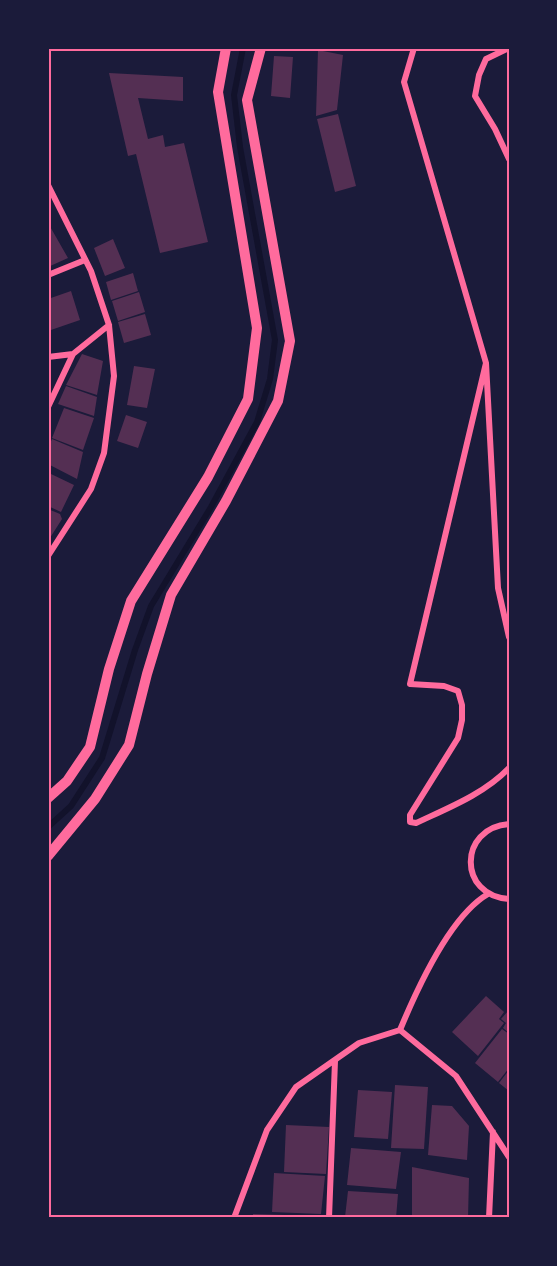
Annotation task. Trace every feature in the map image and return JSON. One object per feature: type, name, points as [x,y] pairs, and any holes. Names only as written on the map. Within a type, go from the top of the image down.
[{"type":"main road","points":[[48,798],[67,781],[90,747],[109,669],[131,601],[207,477],[248,399],[257,328],[218,92],[226,48]]},
{"type":"main road","points":[[48,856],[95,800],[129,746],[147,674],[171,595],[226,501],[278,401],[290,341],[247,100],[261,48]]},
{"type":"street","points":[[414,48],[404,82],[486,363],[498,588],[509,637]]},
{"type":"street","points":[[509,48],[486,59],[479,75],[475,96],[495,129],[509,159]]},
{"type":"street","points":[[48,185],[91,271],[109,325],[114,376],[104,453],[91,489],[48,556]]},
{"type":"street","points":[[48,275],[85,260]]},
{"type":"street","points":[[48,407],[73,354],[109,325]]},
{"type":"street","points":[[48,357],[73,354]]},
{"type":"street","points":[[486,363],[410,684],[444,686],[458,691],[462,705],[462,720],[458,738],[410,815],[410,822],[416,823],[472,796],[499,779],[509,768]]},
{"type":"street","points":[[509,824],[496,826],[485,832],[477,841],[470,864],[479,886],[488,894],[500,899],[509,899]]},
{"type":"street","points":[[400,1030],[413,998],[450,934],[476,901],[488,894]]},
{"type":"street","points":[[234,1218],[267,1130],[296,1087],[359,1043],[400,1030]]},
{"type":"street","points":[[400,1030],[456,1076],[509,1157]]},
{"type":"street","points":[[329,1218],[335,1061]]},
{"type":"street","points":[[489,1218],[493,1132]]},
{"type":"building","points":[[318,50],[343,55],[337,110],[316,116]]},
{"type":"building","points":[[274,56],[293,57],[290,98],[271,96]]},
{"type":"building","points":[[109,73],[183,77],[183,101],[138,98],[148,139],[163,135],[165,147],[184,143],[208,242],[160,253],[136,154],[128,156]]},
{"type":"building","points":[[338,114],[356,186],[335,192],[317,119]]},
{"type":"building","points":[[48,223],[68,258],[48,267]]},
{"type":"building","points":[[113,239],[125,268],[105,276],[94,248]]},
{"type":"building","points":[[133,273],[138,291],[111,300],[106,282]]},
{"type":"building","points":[[71,291],[80,320],[48,331],[48,299]]},
{"type":"building","points":[[139,292],[145,312],[118,321],[112,301]]},
{"type":"building","points":[[145,314],[151,335],[124,343],[118,322]]},
{"type":"building","points":[[82,354],[103,361],[97,395],[66,385]]},
{"type":"building","points":[[134,366],[155,369],[147,408],[127,405]]},
{"type":"building","points":[[66,386],[97,397],[94,416],[58,404]]},
{"type":"building","points":[[64,408],[94,418],[83,450],[52,438]]},
{"type":"building","points":[[126,415],[147,422],[138,448],[117,441]]},
{"type":"building","points":[[52,439],[83,452],[77,479],[48,464],[48,448]]},
{"type":"building","points":[[51,474],[74,485],[61,512],[48,506],[48,479]]},
{"type":"building","points":[[48,509],[60,514],[62,519],[48,541]]},
{"type":"building","points":[[486,996],[504,1012],[499,1019],[504,1023],[478,1056],[452,1032]]},
{"type":"building","points":[[509,1010],[509,1033],[503,1028],[506,1023],[501,1019]]},
{"type":"building","points":[[502,1029],[509,1034],[509,1068],[498,1082],[475,1063]]},
{"type":"building","points":[[509,1070],[509,1091],[499,1083]]},
{"type":"building","points":[[395,1085],[428,1087],[424,1149],[391,1148]]},
{"type":"building","points":[[358,1090],[392,1092],[388,1139],[354,1137]]},
{"type":"building","points":[[432,1105],[452,1106],[469,1126],[467,1160],[428,1155]]},
{"type":"building","points":[[286,1125],[329,1127],[326,1174],[284,1172]]},
{"type":"building","points":[[351,1148],[401,1152],[396,1189],[347,1185]]},
{"type":"building","points":[[412,1167],[469,1178],[468,1218],[412,1218]]},
{"type":"building","points":[[274,1173],[325,1176],[321,1214],[272,1212]]},
{"type":"building","points":[[348,1191],[398,1194],[396,1218],[345,1217]]},
{"type":"building","points":[[253,1214],[316,1216],[316,1218],[253,1218]]},
{"type":"waterway","points":[[48,827],[71,806],[102,758],[151,606],[211,507],[257,422],[270,379],[275,340],[240,147],[234,95],[243,48]]}]
